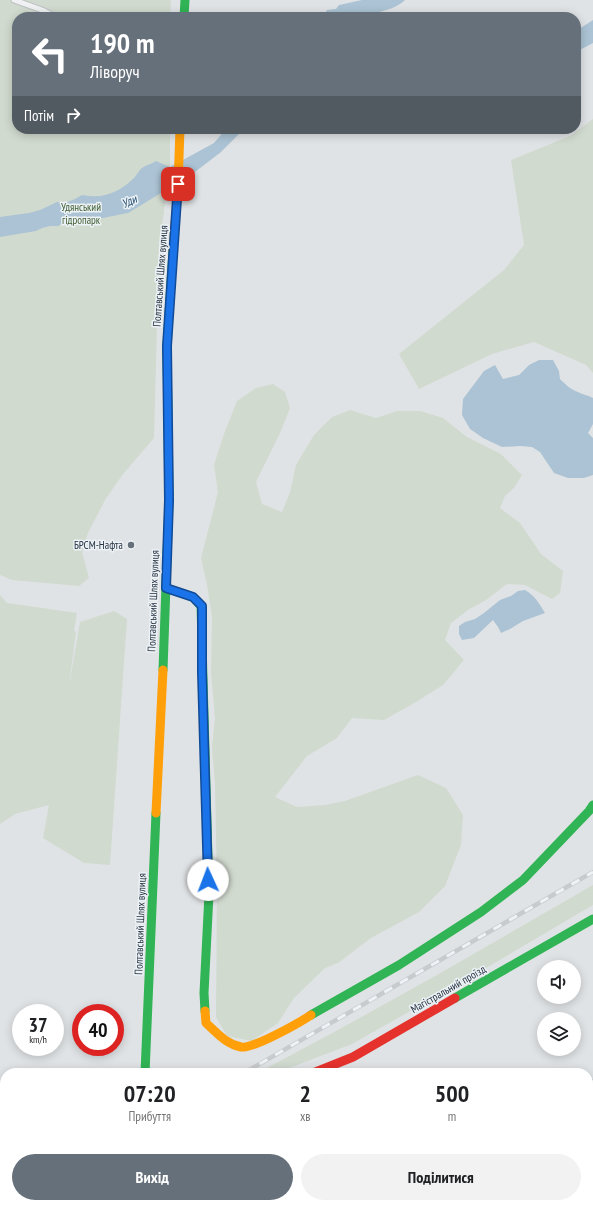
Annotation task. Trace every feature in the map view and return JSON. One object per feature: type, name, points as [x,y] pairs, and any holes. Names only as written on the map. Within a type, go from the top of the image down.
[{"type":"main road","points":[[184,12],[185,0]]},
{"type":"main road","name":"Полтавський Шлях вулиця","points":[[145,1068],[169,500],[167,346],[174,262],[180,134]]},
{"type":"main road","points":[[166,588],[193,597],[202,606],[202,672],[209,894],[204,993],[206,1022],[225,1041],[242,1047],[249,1046],[284,1032],[399,965],[481,912],[523,880],[589,811],[593,804]]},
{"type":"main road","name":"Магістральний проїзд","points":[[326,1068],[353,1057],[593,919]]},
{"type":"lane","points":[[14,0],[46,12]]},
{"type":"green space","name":"Удянський гідропарк","points":[[0,0],[171,0],[170,12],[12,12],[12,134],[170,134],[170,167],[159,248],[154,438],[123,474],[105,500],[88,533],[82,552],[89,578],[79,586],[12,580],[0,575]]},
{"type":"green space","points":[[593,119],[593,373],[586,365],[534,342],[492,354],[419,389],[399,354],[504,270],[524,245],[511,160],[573,134],[581,134],[581,128]]},
{"type":"green space","points":[[273,384],[285,392],[290,408],[281,431],[256,482],[262,504],[282,512],[290,492],[296,465],[314,435],[332,417],[350,410],[376,418],[397,411],[420,411],[443,418],[467,437],[501,454],[522,475],[514,488],[505,496],[500,508],[520,523],[541,554],[563,571],[560,593],[552,599],[525,585],[507,584],[451,623],[445,640],[464,660],[443,685],[384,720],[352,718],[337,738],[307,756],[275,797],[297,807],[325,805],[345,801],[418,775],[446,788],[463,815],[461,845],[445,886],[419,912],[371,938],[338,963],[325,968],[294,998],[278,1023],[252,1041],[227,1036],[216,1017],[217,886],[215,784],[212,747],[215,718],[211,673],[212,617],[201,558],[218,492],[214,465],[237,401],[256,388]]},
{"type":"green space","points":[[0,595],[7,603],[77,613],[69,686],[80,622],[114,611],[127,619],[110,865],[84,863],[43,838],[49,805],[15,814],[0,824]]},
{"type":"green space","points":[[593,885],[593,905],[481,971],[352,1044],[289,1068],[267,1068],[300,1051]]},
{"type":"water","points":[[362,0],[405,0],[399,5],[379,12],[326,12],[327,10],[336,9],[339,5]]},
{"type":"water","points":[[593,20],[593,43],[581,49],[581,28]]},
{"type":"water","points":[[222,134],[239,134],[221,152],[178,185],[169,189],[155,181],[147,186],[150,189],[144,194],[132,199],[129,198],[119,204],[82,216],[74,216],[58,226],[50,226],[36,231],[0,237],[0,217],[29,213],[40,210],[57,202],[65,203],[82,195],[97,196],[110,194],[122,188],[144,167],[156,161],[170,167],[214,143]]},
{"type":"water","points":[[539,360],[553,360],[559,371],[560,379],[568,387],[593,398],[593,424],[588,433],[593,438],[593,475],[584,478],[568,478],[554,473],[540,452],[532,447],[502,447],[483,438],[470,429],[462,415],[463,399],[484,371],[495,365],[503,379],[519,375],[529,365]]},
{"type":"water","points":[[525,590],[534,597],[545,613],[523,621],[501,633],[493,620],[474,638],[462,640],[459,634],[459,626],[465,622],[475,619],[500,600],[511,596],[518,591]]},
{"type":"waterway","name":"Уди","points":[[85,213],[125,205],[179,172]]},
{"type":"railway","points":[[253,1068],[593,872]]},
{"type":"traffic: fast","points":[[184,12],[185,0]]},
{"type":"traffic: fast","points":[[163,670],[169,500],[167,346],[173,251]]},
{"type":"traffic: fast","points":[[166,588],[193,597],[201,606],[209,894],[204,993],[205,1011]]},
{"type":"traffic: fast","points":[[311,1015],[399,965],[481,912],[523,880],[593,805]]},
{"type":"traffic: fast","points":[[145,1068],[156,813]]},
{"type":"traffic: fast","points":[[455,998],[593,919]]},
{"type":"traffic: slow","points":[[173,251],[180,134]]},
{"type":"traffic: slow","points":[[156,813],[163,670]]},
{"type":"traffic: slow","points":[[205,1011],[206,1023],[226,1041],[241,1047],[247,1047],[265,1040],[311,1015]]},
{"type":"traffic: jam","points":[[326,1068],[353,1057],[455,998]]},
{"type":"place","name":"БРСМ-Нафта","points":[[131,545]]},
{"type":"route","points":[[178,184],[174,262],[167,346],[169,500],[166,588],[193,597],[202,606],[202,672],[208,880]]}]
